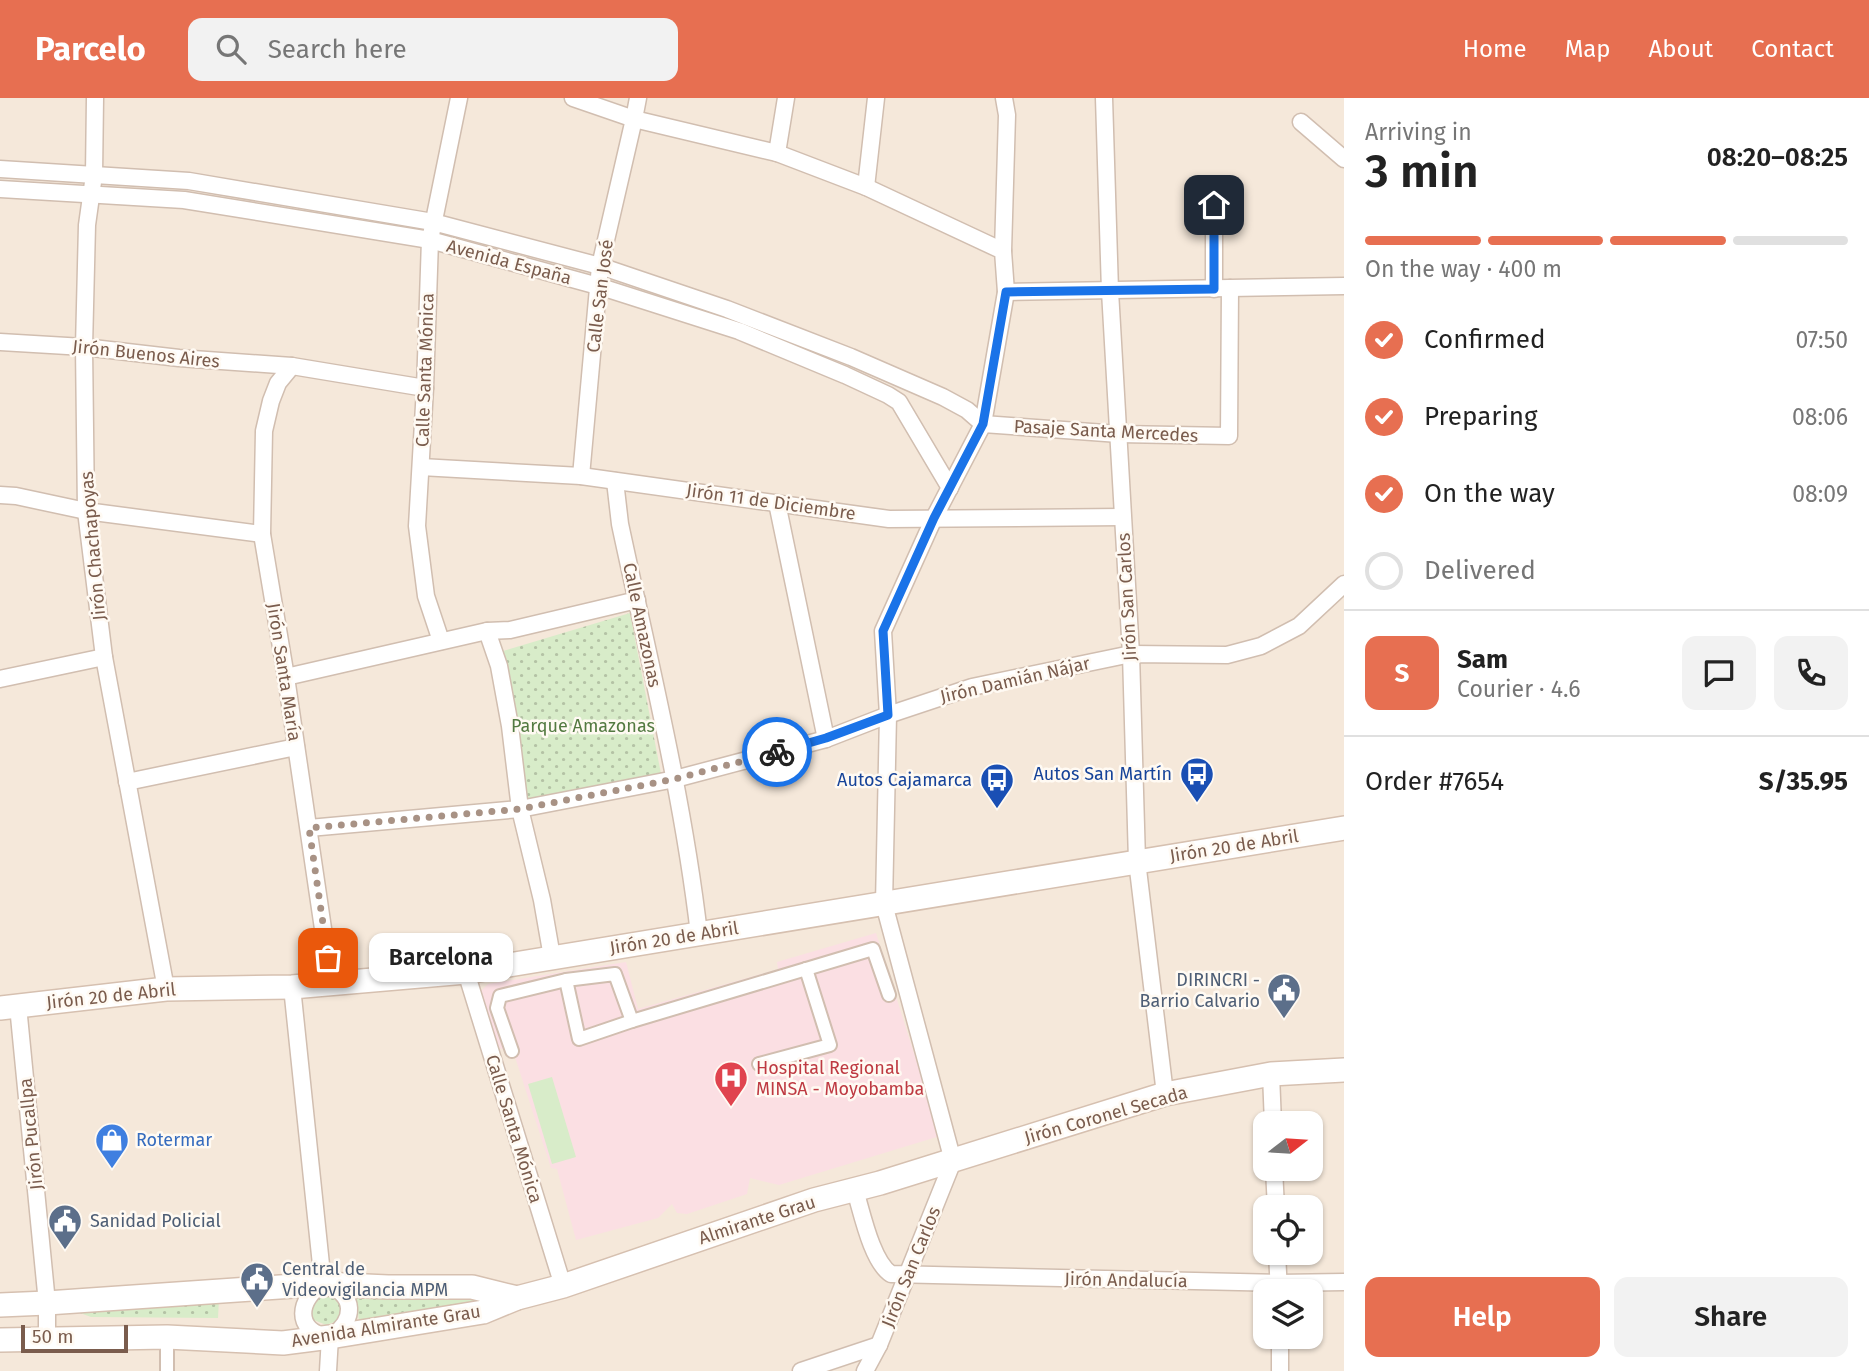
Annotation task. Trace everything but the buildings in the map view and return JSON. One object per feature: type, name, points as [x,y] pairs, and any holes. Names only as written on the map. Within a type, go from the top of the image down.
[{"type":"main road","name":"Jirón 20 de Abril","points":[[9,1007],[166,989],[292,987],[466,972],[1344,828]]},
{"type":"main road","name":"Jirón Coronel Secada","points":[[953,1161],[1165,1094],[1271,1074],[1344,1070]]},
{"type":"main road","name":"Almirante Grau","points":[[563,1286],[814,1200],[855,1191],[953,1161]]},
{"type":"main road","name":"Avenida Almirante Grau","points":[[0,1304],[323,1284],[472,1287],[517,1298]]},
{"type":"main road","name":"Avenida Almirante Grau","points":[[0,1340],[167,1337],[284,1343],[483,1312],[517,1298],[563,1286]]},
{"type":"street","name":"Jirón Chachapoyas","points":[[95,98],[94,175],[88,225],[84,347],[86,511],[104,657],[166,989]]},
{"type":"street","name":"Calle Santa Mónica","points":[[441,641],[426,596],[417,526],[430,240],[459,98]]},
{"type":"street","points":[[573,98],[634,119],[777,153],[866,187],[1003,251]]},
{"type":"street","name":"Calle San José","points":[[581,476],[600,266],[638,98]]},
{"type":"street","points":[[777,153],[786,98]]},
{"type":"street","points":[[866,187],[876,98]]},
{"type":"street","points":[[953,1161],[884,904],[888,715],[883,631],[934,518],[983,424],[1006,292],[1003,251],[1006,115],[1004,98]]},
{"type":"street","name":"Jirón San Carlos","points":[[1104,98],[1110,291],[1131,654],[1136,862],[1165,1094]]},
{"type":"street","points":[[1301,122],[1344,159]]},
{"type":"street","name":"Avenida España","points":[[0,169],[189,181],[433,222],[600,266],[754,328],[888,395],[899,402],[950,488]]},
{"type":"street","name":"Avenida España","points":[[0,189],[184,200],[430,240],[754,328],[850,357],[943,397],[968,410],[983,424]]},
{"type":"street","points":[[1214,205],[1222,288]]},
{"type":"street","points":[[1006,292],[1344,286]]},
{"type":"street","name":"Pasaje Santa Mercedes","points":[[983,424],[1119,434],[1229,436],[1222,288]]},
{"type":"street","name":"Jirón Buenos Aires","points":[[0,342],[292,366],[425,388]]},
{"type":"street","name":"Jirón Santa María","points":[[292,366],[278,383],[264,431],[262,534],[331,984]]},
{"type":"street","name":"Jirón 11 de Diciembre","points":[[421,467],[581,476],[888,519],[1122,517]]},
{"type":"street","name":"Calle Amazonas","points":[[615,481],[636,600],[675,779],[699,934]]},
{"type":"street","points":[[0,495],[86,511],[262,534]]},
{"type":"street","points":[[777,502],[826,738]]},
{"type":"street","name":"Jirón Damián Nájar","points":[[675,779],[826,738],[972,687],[1131,654],[1227,655],[1261,646],[1299,626],[1344,584]]},
{"type":"street","points":[[286,677],[487,631],[510,630],[636,600]]},
{"type":"street","points":[[487,631],[499,666],[520,809],[542,900],[552,957]]},
{"type":"street","points":[[0,679],[104,657]]},
{"type":"street","points":[[127,782],[296,747]]},
{"type":"street","points":[[309,828],[520,809],[675,779]]},
{"type":"street","points":[[566,980],[579,1039],[873,948],[888,995]]},
{"type":"street","points":[[760,1064],[830,1045],[806,969]]},
{"type":"street","name":"Calle Santa Mónica","points":[[466,972],[563,1286]]},
{"type":"street","points":[[512,1051],[497,1008],[500,996],[566,980],[615,974],[632,1021]]},
{"type":"street","points":[[292,987],[323,1284]]},
{"type":"street","name":"Jirón Pucallpa","points":[[9,1007],[47,1303],[47,1340]]},
{"type":"street","points":[[1271,1074],[1272,1111]]},
{"type":"street","name":"Jirón San Carlos","points":[[865,1371],[879,1345],[953,1161]]},
{"type":"street","points":[[855,1191],[876,1258],[891,1274],[908,1275]]},
{"type":"street","name":"Jirón Andalucía","points":[[908,1275],[1253,1286]]},
{"type":"street","name":"Jirón Andalucía","points":[[1323,1284],[1344,1282]]},
{"type":"street","points":[[323,1284],[340,1292],[348,1303],[346,1323],[330,1337],[314,1332],[304,1320],[306,1301],[315,1289],[323,1284]]},
{"type":"street","points":[[167,1337],[167,1371]]},
{"type":"street","points":[[328,1371],[330,1337]]},
{"type":"street","points":[[801,1371],[879,1345]]},
{"type":"street","points":[[1280,1349],[1280,1371]]},
{"type":"shaded area","points":[[0,98],[1344,98],[1344,1371],[0,1371]]},
{"type":"shaded area","name":"Hospital Regional MINSA - Moyobamba","points":[[876,933],[940,1136],[779,1185],[750,1178],[747,1194],[687,1214],[677,1213],[672,1204],[658,1218],[576,1240],[557,1169],[551,1168],[515,1057],[497,1046],[481,991],[488,984],[626,962],[638,1009],[772,971],[778,969],[777,962]]},
{"type":"green space","name":"Parque Amazonas","points":[[630,613],[662,779],[529,807],[503,651]]},
{"type":"green space","points":[[552,1077],[576,1157],[552,1164],[528,1084]]},
{"type":"green space","points":[[356,1292],[483,1301],[359,1322]]},
{"type":"green space","points":[[335,1294],[343,1309],[337,1321],[326,1325],[314,1320],[311,1315],[315,1296]]},
{"type":"green space","points":[[219,1299],[218,1318],[91,1317],[72,1310]]},
{"type":"way so far","points":[[328,958],[309,828],[520,809],[675,779],[777,752]]},
{"type":"place","name":"Autos San Martín","points":[[1197,804]]},
{"type":"place","name":"Autos Cajamarca","points":[[997,810]]},
{"type":"place","name":"Barcelona","points":[[328,958]]},
{"type":"place","name":"DIRINCRI - Barrio Calvario","points":[[1284,1020]]},
{"type":"place","name":"Hospital Regional MINSA - Moyobamba","points":[[731,1108]]},
{"type":"place","name":"Rotermar","points":[[112,1170]]},
{"type":"place","name":"Sanidad Policial","points":[[65,1251]]},
{"type":"place","name":"Central de Videovigilancia MPM","points":[[257,1309]]},
{"type":"route","points":[[777,752],[826,738],[888,715],[883,631],[934,518],[983,424],[1006,292],[1214,289],[1214,205]]}]
